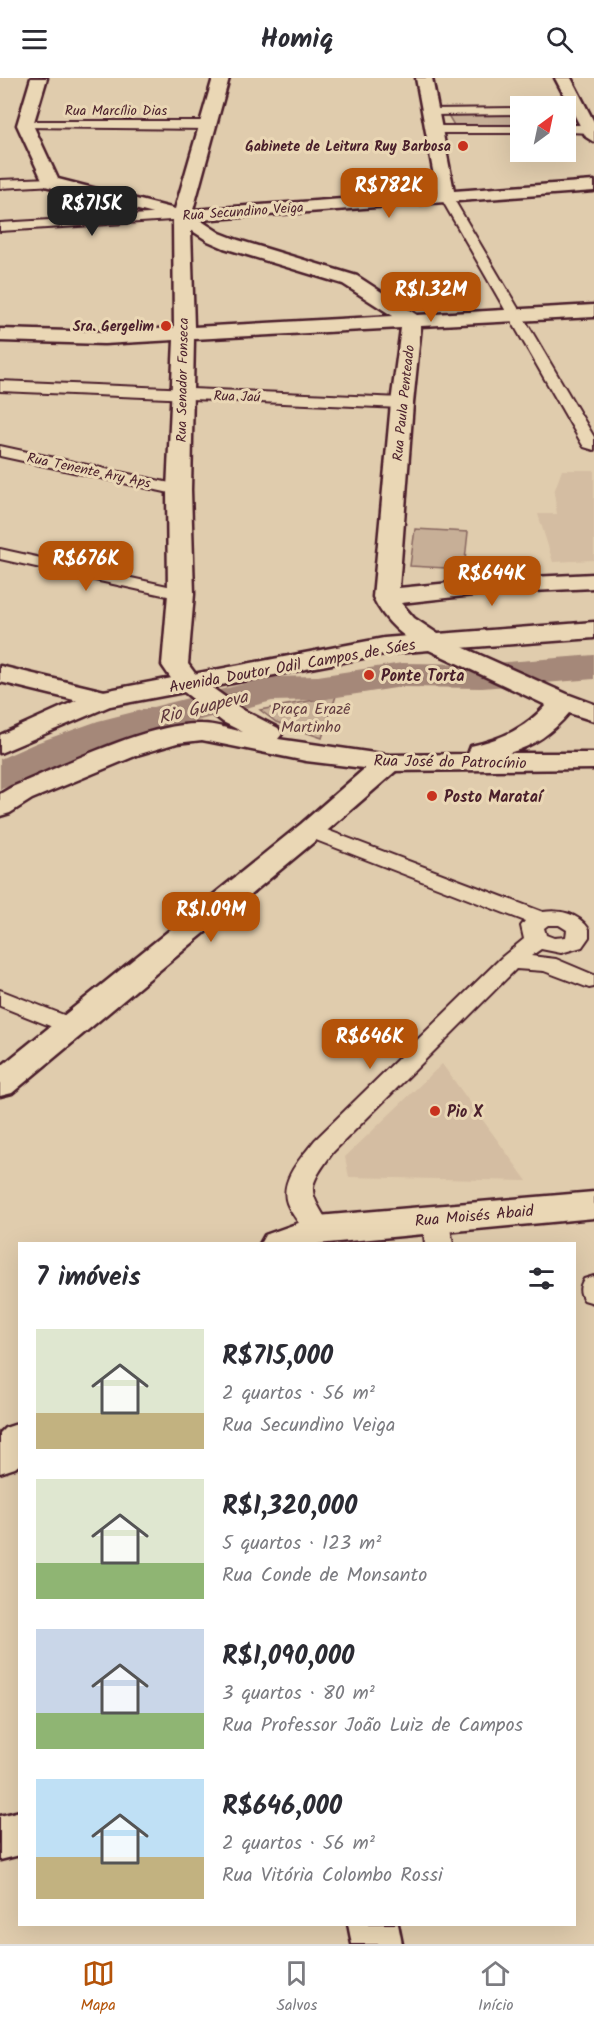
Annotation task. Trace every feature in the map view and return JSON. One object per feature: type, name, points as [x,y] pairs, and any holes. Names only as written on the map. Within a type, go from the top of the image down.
[{"type":"main road","points":[[39,78],[25,125],[51,182],[182,216],[214,237],[231,244],[350,280],[412,320]]},
{"type":"main road","name":"Rua Senador Fonseca","points":[[194,687],[175,665],[181,594],[179,490],[184,334],[182,216],[221,78]]},
{"type":"main road","points":[[424,78],[447,198]]},
{"type":"main road","points":[[563,78],[568,96]]},
{"type":"main road","points":[[576,114],[592,132]]},
{"type":"main road","name":"Rua Secundino Veiga","points":[[182,216],[594,186]]},
{"type":"main road","points":[[182,244],[195,239],[214,237]]},
{"type":"main road","points":[[0,335],[104,338],[594,311]]},
{"type":"main road","name":"Rua Paula Penteado","points":[[386,597],[402,403],[412,320]]},
{"type":"main road","points":[[594,581],[491,586],[386,597],[391,610],[411,628],[442,646],[560,702],[594,713]]},
{"type":"main road","name":"Avenida Doutor Odil Campos de Sáes","points":[[0,745],[103,699],[194,687],[384,646],[442,646],[594,630]]},
{"type":"main road","points":[[0,674],[103,699]]},
{"type":"main road","points":[[194,687],[233,716],[306,753]]},
{"type":"main road","points":[[429,764],[521,741],[536,732],[560,702]]},
{"type":"main road","points":[[0,807],[22,793],[130,748],[175,735],[202,732],[306,753]]},
{"type":"main road","name":"Rua José do Patrocínio","points":[[306,753],[388,763],[594,761]]},
{"type":"main road","points":[[0,1085],[311,830],[388,763]]},
{"type":"main road","name":"Rua Moisés Abaid","points":[[283,1242],[318,1229],[437,1231],[594,1205]]},
{"type":"main road","points":[[0,1457],[18,1441]]},
{"type":"main road","points":[[0,1838],[18,1834]]},
{"type":"main road","points":[[373,1926],[377,1944]]},
{"type":"street","points":[[431,112],[510,111]]},
{"type":"street","name":"Rua Marcílio Dias","points":[[25,125],[208,125]]},
{"type":"street","points":[[435,130],[510,130]]},
{"type":"street","points":[[576,130],[592,132]]},
{"type":"street","points":[[0,184],[51,182]]},
{"type":"street","points":[[447,198],[513,315],[590,444],[594,446]]},
{"type":"street","name":"Rua Secundino Veiga","points":[[0,227],[182,216]]},
{"type":"street","name":"Rua Jaú","points":[[0,386],[402,403]]},
{"type":"street","name":"Rua Tenente Ary Aps","points":[[0,451],[179,490]]},
{"type":"street","points":[[0,554],[181,594]]},
{"type":"street","points":[[311,830],[547,926],[579,929],[591,984]]},
{"type":"street","points":[[318,1229],[300,1202],[301,1178],[324,1146],[547,926],[594,917]]},
{"type":"street","points":[[547,926],[552,946],[580,939]]},
{"type":"street","points":[[510,962],[548,964],[591,984]]},
{"type":"street","points":[[0,997],[70,1026]]},
{"type":"street","points":[[594,1286],[594,1293]]},
{"type":"shaded area","points":[[562,470],[594,470],[594,560],[553,562],[538,514],[557,514],[554,492]]},
{"type":"shaded area","name":"Pio X","points":[[442,1064],[527,1181],[349,1177],[345,1157]]},
{"type":"green space","points":[[510,112],[510,129],[462,129],[455,127],[448,115]]},
{"type":"green space","points":[[415,529],[468,532],[464,569],[410,566]]},
{"type":"green space","name":"Praça Erazê Martinho","points":[[336,696],[322,738],[276,722],[260,710]]},
{"type":"waterway","name":"Rio Guapeva","points":[[0,776],[51,752],[113,730],[271,689],[318,688],[402,675],[482,676],[594,667]]},
{"type":"place","name":"Gabinete de Leitura Ruy Barbosa","points":[[463,146]]},
{"type":"place","name":"Sra. Gergelim","points":[[166,326]]},
{"type":"place","name":"Ponte Torta","points":[[369,675]]},
{"type":"place","name":"Posto Marataí","points":[[432,796]]},
{"type":"place","name":"Pio X","points":[[435,1111]]}]
